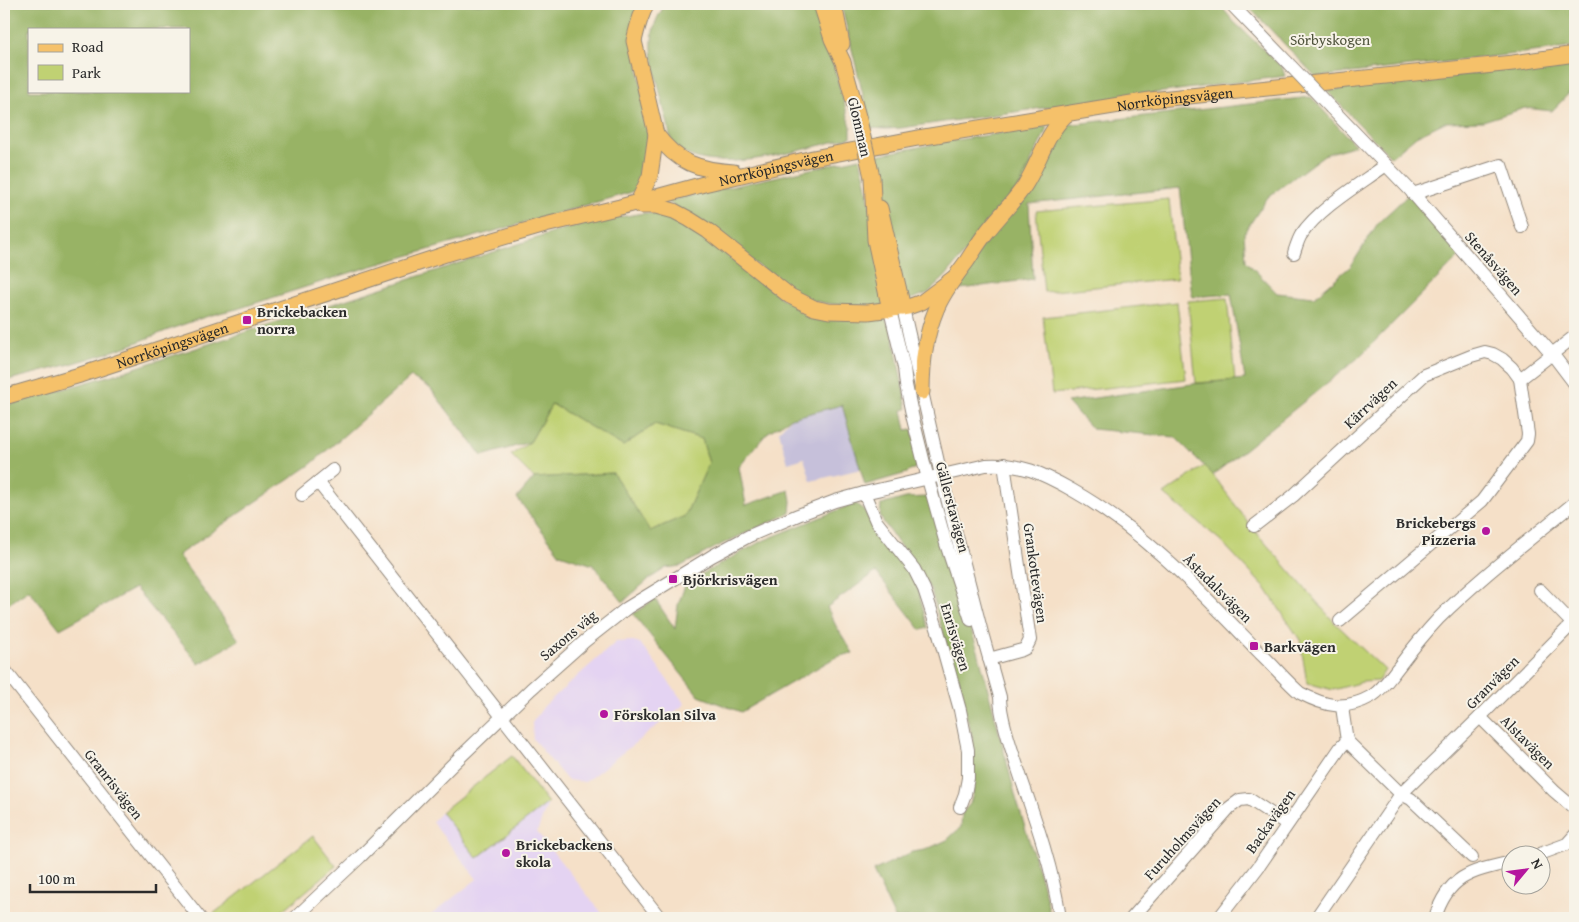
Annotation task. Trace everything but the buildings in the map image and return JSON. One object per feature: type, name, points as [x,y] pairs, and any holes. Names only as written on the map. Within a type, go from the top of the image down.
[{"type":"main road","points":[[638,202],[650,176],[656,134],[634,41],[643,10],[647,4]]},
{"type":"main road","name":"Glomman","points":[[821,4],[832,39],[843,62]]},
{"type":"main road","name":"Glomman","points":[[834,4],[841,38],[843,62],[872,178],[874,193],[882,214],[896,309]]},
{"type":"main road","name":"Norrköpingsvägen","points":[[4,398],[90,372],[446,254],[545,225],[813,158],[909,139],[1150,100],[1574,54]]},
{"type":"main road","points":[[922,392],[922,370],[929,329],[936,308],[986,233],[1023,188],[1032,173],[1050,132],[1067,114]]},
{"type":"main road","points":[[656,134],[675,155],[692,165],[711,170],[750,173]]},
{"type":"main road","points":[[620,207],[656,206],[674,211],[715,236],[790,296],[814,308],[846,312],[896,309],[922,302],[955,278]]},
{"type":"street","name":"Stenåsvägen","points":[[1231,4],[1413,194],[1553,355],[1575,384]]},
{"type":"street","points":[[1294,253],[1300,236],[1310,224],[1336,201],[1386,165]]},
{"type":"street","points":[[1413,194],[1501,165],[1522,228]]},
{"type":"street","name":"Gällerstavägen","points":[[896,309],[922,392],[1000,697],[1000,707],[1016,763],[1043,842],[1060,918]]},
{"type":"street","name":"Gällerstavägen","points":[[896,309],[910,402],[928,479],[946,544],[981,649],[993,699],[1000,707]]},
{"type":"street","points":[[1340,620],[1482,501],[1527,441],[1528,434],[1520,380],[1575,336]]},
{"type":"street","name":"Kärrvägen","points":[[1254,526],[1318,473],[1424,375],[1485,352],[1502,359],[1512,368],[1520,380]]},
{"type":"street","name":"Åstadalsvägen","points":[[928,479],[986,465],[1004,464],[1021,467],[1044,476],[1087,498],[1129,527],[1161,554],[1300,693],[1328,705],[1342,707]]},
{"type":"street","name":"Grankottevägen","points":[[989,659],[1022,650],[1026,648],[1030,640],[1004,464]]},
{"type":"street","points":[[302,495],[333,470]]},
{"type":"street","name":"Saxons väg","points":[[295,918],[360,857],[502,716],[585,641],[627,608],[712,556],[757,532],[827,504],[864,493],[928,479]]},
{"type":"street","points":[[318,482],[660,918]]},
{"type":"street","name":"Enrisvägen","points":[[864,493],[876,521],[914,569],[924,589],[938,631],[960,710],[968,750],[968,778],[965,794],[960,806]]},
{"type":"street","points":[[1472,857],[1346,741],[1342,707],[1379,691],[1438,619],[1488,574],[1575,502]]},
{"type":"street","name":"Granvägen","points":[[1319,917],[1402,794],[1570,626],[1570,622],[1540,590]]},
{"type":"street","name":"Granrisvägen","points":[[4,669],[200,918]]},
{"type":"street","name":"Alstavägen","points":[[1480,717],[1554,791],[1575,809]]},
{"type":"street","name":"Backavägen","points":[[1219,918],[1259,866],[1346,741]]},
{"type":"street","name":"Furuholmsvägen","points":[[1132,918],[1229,808],[1240,800],[1249,799],[1287,824]]},
{"type":"street","points":[[1552,850],[1572,842]]},
{"type":"street","points":[[1435,918],[1445,894],[1462,878],[1478,870],[1502,864]]},
{"type":"shaded area","points":[[842,404],[861,469],[811,481],[804,458],[788,463],[779,431],[791,418]]},
{"type":"shaded area","name":"Förskolan Silva","points":[[633,641],[640,643],[685,704],[585,782],[567,780],[533,739],[532,723],[544,706],[616,642]]},
{"type":"shaded area","name":"Brickebackens skola","points":[[512,756],[548,803],[537,832],[605,917],[427,918],[477,879],[432,822],[441,812]]},
{"type":"green space","points":[[4,4],[640,4],[632,22],[647,127],[649,163],[640,187],[632,192],[368,267],[237,309],[195,320],[125,347],[50,370],[4,381]]},
{"type":"green space","points":[[666,4],[816,4],[851,127],[851,137],[810,148],[755,159],[704,160],[684,153],[670,137],[652,52],[655,23]]},
{"type":"green space","points":[[841,4],[1219,4],[1234,22],[1282,67],[1285,76],[901,128],[871,128]]},
{"type":"green space","name":"Sörbyskogen","points":[[1246,4],[1575,4],[1575,47],[1316,77]]},
{"type":"green space","points":[[1575,61],[1575,87],[1552,111],[1525,108],[1483,121],[1445,122],[1416,136],[1391,157],[1327,91]]},
{"type":"green space","points":[[1311,97],[1355,145],[1324,155],[1268,197],[1244,233],[1246,261],[1277,293],[1314,297],[1351,266],[1378,223],[1409,194],[1462,254],[1358,358],[1213,475],[1175,437],[1092,429],[1067,402],[1192,384],[1245,379],[1231,294],[1192,297],[1180,188],[1029,204],[1033,279],[946,291],[1057,126]]},
{"type":"green space","points":[[1047,126],[1019,186],[945,277],[928,293],[906,301],[872,156],[950,141]]},
{"type":"green space","points":[[860,158],[866,182],[886,304],[879,306],[831,304],[803,297],[667,201]]},
{"type":"green space","points":[[1169,199],[1177,279],[1044,292],[1036,211]]},
{"type":"green space","points":[[644,213],[659,214],[674,219],[699,233],[784,300],[879,316],[885,319],[892,330],[907,409],[902,410],[906,430],[912,429],[919,456],[915,468],[907,473],[865,485],[842,405],[791,418],[767,433],[739,467],[746,505],[789,490],[791,501],[790,513],[722,544],[681,566],[666,568],[649,579],[623,602],[593,565],[560,554],[517,498],[534,478],[613,473],[650,531],[685,516],[709,463],[702,439],[655,424],[623,446],[552,404],[530,442],[482,456],[430,388],[411,377],[310,465],[178,555],[239,640],[199,664],[135,588],[60,629],[29,590],[4,607],[4,406],[116,374],[571,227]]},
{"type":"green space","points":[[1227,298],[1235,380],[1196,383],[1188,301]]},
{"type":"green space","points":[[1177,302],[1186,379],[1052,394],[1043,317]]},
{"type":"green space","points":[[552,404],[623,446],[655,424],[702,439],[709,463],[685,516],[650,531],[613,473],[534,478],[511,455],[530,442]]},
{"type":"green space","points":[[1204,466],[1213,475],[1254,530],[1335,623],[1385,670],[1378,681],[1362,682],[1333,690],[1307,683],[1300,640],[1266,589],[1220,540],[1164,494]]},
{"type":"green space","points":[[926,497],[931,505],[978,651],[1016,798],[1051,918],[895,918],[873,871],[912,852],[925,850],[947,840],[961,827],[962,813],[970,804],[973,794],[973,739],[931,590],[880,517],[881,505],[906,498]]},
{"type":"green space","points":[[855,503],[865,511],[873,527],[903,563],[917,586],[928,628],[921,630],[876,572],[827,607],[836,626],[853,653],[836,657],[741,712],[699,696],[633,614],[655,599],[675,629],[678,605],[686,583],[760,542]]},
{"type":"green space","points":[[512,756],[548,803],[477,858],[441,812]]},
{"type":"green space","points":[[313,836],[336,866],[274,918],[208,918]]},
{"type":"place","name":"Brickebacken norra","points":[[247,320]]},
{"type":"place","name":"Brickebergs Pizzeria","points":[[1486,531]]},
{"type":"place","name":"Björkrisvägen","points":[[673,579]]},
{"type":"place","name":"Barkvägen","points":[[1254,646]]},
{"type":"place","name":"Förskolan Silva","points":[[604,714]]},
{"type":"place","name":"Brickebackens skola","points":[[506,853]]}]
